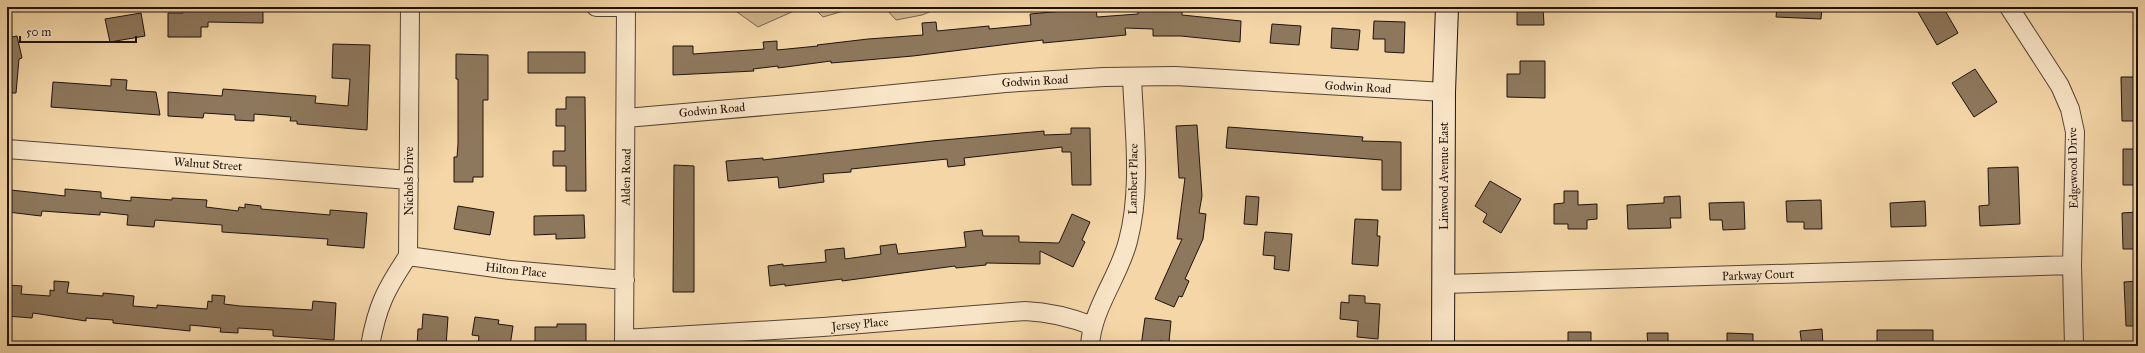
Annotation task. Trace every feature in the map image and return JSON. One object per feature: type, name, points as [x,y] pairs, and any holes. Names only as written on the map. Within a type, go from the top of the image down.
[{"type":"main road","name":"Linwood Avenue East","points":[[1443,346],[1444,92],[1447,7]]},
{"type":"street","name":"Nichols Drive","points":[[408,256],[410,7]]},
{"type":"street","points":[[596,7],[626,7]]},
{"type":"street","name":"Alden Road","points":[[624,343],[626,7]]},
{"type":"street","name":"Edgewood Drive","points":[[2009,7],[2024,31],[2047,62],[2070,109],[2075,132],[2076,163],[2072,265],[2074,346]]},
{"type":"street","name":"Godwin Road","points":[[626,118],[823,101],[1005,82],[1132,77],[1174,76],[1444,92]]},
{"type":"street","name":"Lambert Place","points":[[1090,346],[1093,326],[1097,313],[1119,267],[1128,241],[1133,214],[1135,187],[1132,77]]},
{"type":"street","name":"Walnut Street","points":[[7,149],[409,180]]},
{"type":"street","points":[[370,346],[378,309],[388,286],[408,256]]},
{"type":"street","name":"Hilton Place","points":[[408,256],[510,270],[625,280]]},
{"type":"street","name":"Parkway Court","points":[[1444,284],[2072,265]]},
{"type":"street","name":"Jersey Place","points":[[624,343],[1024,311],[1049,312],[1075,319],[1093,326]]},
{"type":"shaded area","points":[[730,7],[803,7],[758,27]]},
{"type":"shaded area","points":[[813,7],[957,7],[951,9],[939,8],[922,15],[896,20],[887,10],[854,8],[823,17]]},
{"type":"building","points":[[183,7],[263,7],[263,23],[208,22],[208,27],[201,27],[201,37],[168,37],[168,13],[183,13]]},
{"type":"building","points":[[1138,7],[1182,7],[1182,15],[1241,21],[1240,42],[1181,36],[1153,36],[1153,29],[1125,28],[1126,35],[1043,43],[1043,40],[913,56],[831,63],[831,61],[778,68],[778,66],[753,69],[754,71],[673,75],[673,46],[693,46],[693,54],[764,49],[763,42],[777,41],[777,50],[868,39],[923,35],[922,23],[936,22],[937,31],[989,26],[989,29],[1031,25],[1030,14],[1096,8],[1097,17],[1138,14]]},
{"type":"building","points":[[1517,7],[1543,7],[1544,25],[1517,25]]},
{"type":"building","points":[[1777,7],[1822,7],[1821,19],[1776,17]]},
{"type":"building","points":[[1915,7],[1943,7],[1958,33],[1937,45]]},
{"type":"building","points":[[141,13],[145,36],[110,42],[105,19]]},
{"type":"building","points":[[1374,21],[1405,22],[1404,53],[1385,52],[1385,39],[1373,39]]},
{"type":"building","points":[[1272,24],[1301,26],[1299,45],[1270,43]]},
{"type":"building","points":[[1332,28],[1360,30],[1358,50],[1331,48]]},
{"type":"building","points":[[17,36],[22,58],[19,59],[16,93],[7,93],[7,38]]},
{"type":"building","points":[[333,44],[370,45],[367,130],[297,124],[297,121],[290,121],[291,117],[254,114],[254,121],[235,120],[235,115],[204,113],[203,118],[168,116],[168,92],[222,96],[223,89],[316,96],[315,103],[348,106],[350,79],[332,78]]},
{"type":"building","points":[[528,52],[585,52],[585,73],[528,73]]},
{"type":"building","points":[[456,54],[488,55],[488,100],[483,100],[483,177],[473,177],[473,182],[454,182],[454,157],[457,157],[458,144],[458,79],[456,79]]},
{"type":"building","points":[[1520,61],[1545,61],[1545,98],[1507,97],[1507,74],[1520,74]]},
{"type":"building","points":[[1975,69],[1997,102],[1974,117],[1952,83]]},
{"type":"building","points":[[2121,77],[2138,77],[2138,121],[2122,121]]},
{"type":"building","points":[[111,79],[127,80],[126,90],[156,92],[160,115],[51,107],[53,82],[111,86]]},
{"type":"building","points":[[566,97],[585,97],[586,191],[566,191],[566,166],[553,166],[553,151],[565,151],[565,126],[556,126],[556,109],[566,109]]},
{"type":"building","points":[[1197,125],[1202,196],[1199,213],[1206,214],[1203,239],[1185,279],[1189,281],[1182,297],[1179,296],[1174,307],[1155,299],[1182,239],[1177,239],[1185,178],[1179,178],[1176,126]]},
{"type":"building","points":[[1228,127],[1363,137],[1362,141],[1401,142],[1401,190],[1382,190],[1382,160],[1226,148]]},
{"type":"building","points":[[1071,128],[1090,128],[1091,185],[1072,185],[1071,152],[1062,152],[1062,147],[964,158],[965,165],[948,167],[947,159],[851,169],[851,172],[823,174],[824,182],[779,188],[778,177],[728,181],[726,161],[763,158],[763,160],[932,141],[1044,131],[1044,135],[1071,134]]},
{"type":"building","points":[[2123,149],[2138,149],[2138,185],[2123,185]]},
{"type":"building","points":[[674,165],[694,166],[694,292],[673,292]]},
{"type":"building","points":[[2018,167],[2020,224],[1980,226],[1979,206],[1989,205],[1988,168]]},
{"type":"building","points":[[1490,181],[1521,199],[1501,233],[1483,222],[1487,214],[1475,206]]},
{"type":"building","points":[[65,189],[101,192],[101,198],[131,201],[131,197],[172,200],[172,198],[207,200],[206,207],[238,211],[239,207],[245,208],[245,204],[261,206],[261,209],[330,215],[330,210],[367,213],[364,248],[327,245],[328,239],[222,232],[222,225],[155,220],[154,227],[127,225],[128,215],[100,212],[100,215],[42,211],[41,216],[8,212],[11,190],[65,196]]},
{"type":"building","points":[[1564,191],[1578,191],[1578,205],[1597,204],[1597,219],[1587,220],[1587,229],[1568,229],[1568,224],[1554,224],[1554,204],[1564,203]]},
{"type":"building","points":[[1246,196],[1259,197],[1257,225],[1244,224]]},
{"type":"building","points":[[1680,196],[1681,218],[1670,218],[1671,228],[1628,229],[1627,205],[1664,203],[1664,197]]},
{"type":"building","points":[[1821,200],[1822,229],[1804,229],[1804,222],[1787,222],[1786,201]]},
{"type":"building","points":[[1925,201],[1926,226],[1891,227],[1890,203]]},
{"type":"building","points":[[1744,202],[1745,229],[1723,230],[1722,220],[1710,220],[1709,203]]},
{"type":"building","points":[[458,206],[494,212],[490,235],[454,229]]},
{"type":"building","points":[[2138,212],[2138,249],[2123,249],[2122,213]]},
{"type":"building","points":[[1072,214],[1090,222],[1082,240],[1085,242],[1073,267],[1040,251],[1040,264],[986,263],[986,265],[956,268],[955,266],[842,281],[842,279],[785,286],[785,284],[770,286],[768,266],[826,262],[825,250],[844,248],[845,259],[881,254],[880,246],[896,244],[898,254],[966,247],[964,232],[982,230],[983,236],[1019,236],[1019,242],[1059,243]]},
{"type":"building","points":[[584,215],[585,238],[556,239],[556,234],[534,235],[534,216]]},
{"type":"building","points":[[1355,219],[1378,220],[1377,236],[1380,236],[1378,266],[1352,264]]},
{"type":"building","points":[[1265,232],[1292,234],[1289,271],[1274,269],[1275,256],[1263,255]]},
{"type":"building","points":[[54,281],[69,282],[67,293],[103,296],[103,293],[134,296],[133,306],[157,308],[157,305],[207,309],[208,301],[212,302],[212,295],[225,296],[224,304],[240,306],[312,310],[313,301],[336,303],[334,340],[273,336],[273,330],[238,328],[238,333],[220,332],[221,328],[190,325],[190,331],[113,323],[113,320],[86,318],[86,321],[33,313],[32,318],[7,316],[7,285],[22,286],[21,294],[50,296],[50,290],[54,291]]},
{"type":"building","points":[[2138,281],[2138,326],[2126,326],[2124,282]]},
{"type":"building","points":[[1349,295],[1365,296],[1365,303],[1380,304],[1378,339],[1357,337],[1358,321],[1340,319],[1341,302],[1349,303]]},
{"type":"building","points":[[423,314],[448,317],[446,346],[417,346],[418,329],[422,329]]},
{"type":"building","points":[[475,317],[499,320],[498,324],[513,326],[510,346],[478,344],[479,336],[472,335]]},
{"type":"building","points":[[1145,318],[1171,321],[1169,342],[1160,341],[1160,346],[1141,346]]},
{"type":"building","points":[[557,324],[586,324],[586,346],[535,343],[535,327],[557,327]]},
{"type":"building","points":[[1822,329],[1823,346],[1802,346],[1800,331]]},
{"type":"building","points":[[1877,330],[1933,330],[1933,346],[1877,346]]},
{"type":"building","points":[[1568,332],[1591,332],[1591,346],[1568,346]]},
{"type":"building","points":[[1647,333],[1668,333],[1668,346],[1648,346]]},
{"type":"building","points":[[1727,333],[1753,334],[1753,346],[1727,346]]}]
